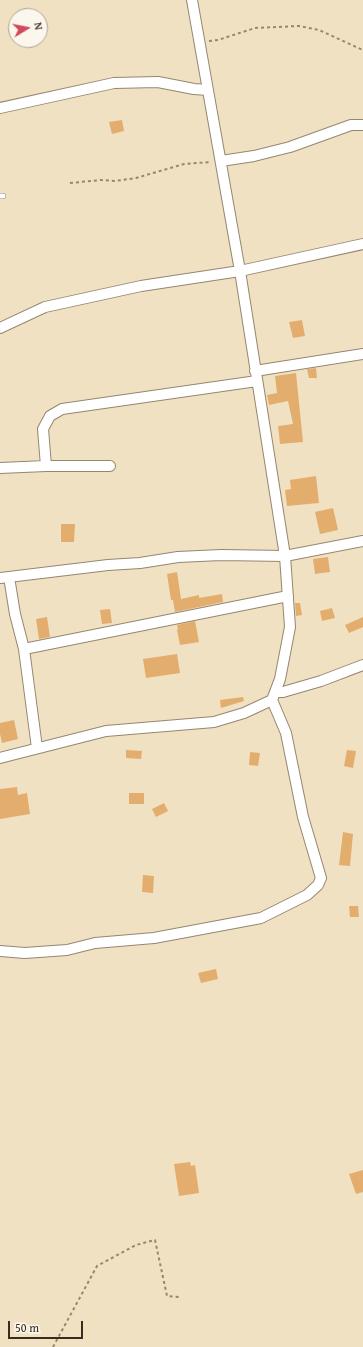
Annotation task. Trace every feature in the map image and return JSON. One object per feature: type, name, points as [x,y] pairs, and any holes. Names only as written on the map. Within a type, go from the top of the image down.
[{"type":"street","points":[[0,951],[25,954],[67,950],[95,944],[154,938],[261,918],[307,895],[318,885],[321,878],[303,817],[286,733],[274,696],[280,679],[290,627],[285,556],[240,271],[192,0]]},
{"type":"street","points":[[0,108],[114,83],[158,82],[194,89],[208,90]]},
{"type":"street","points":[[221,162],[254,156],[290,146],[351,125],[363,125]]},
{"type":"street","points":[[0,328],[45,307],[141,286],[240,271],[363,244]]},
{"type":"street","points":[[46,466],[43,429],[50,416],[62,409],[256,376],[363,354]]},
{"type":"street","points":[[0,468],[110,466]]},
{"type":"street","points":[[37,748],[24,649],[4,577],[108,565],[140,563],[178,557],[221,555],[285,556],[363,541]]},
{"type":"street","points":[[24,649],[288,596]]},
{"type":"street","points":[[0,758],[106,731],[214,722],[244,713],[283,692],[321,681],[363,665]]},
{"type":"path","points":[[200,42],[218,40],[255,28],[299,26],[319,30],[363,50]]},
{"type":"path","points":[[70,182],[101,180],[115,181],[161,172],[184,164],[221,162]]},
{"type":"path","points":[[53,1347],[97,1266],[136,1245],[155,1240],[167,1296],[180,1297]]},
{"type":"building","points":[[122,120],[124,131],[112,134],[109,122]]},
{"type":"building","points":[[302,320],[305,336],[293,338],[289,322]]},
{"type":"building","points":[[316,368],[317,378],[309,378],[307,369]]},
{"type":"building","points":[[296,373],[303,442],[280,444],[278,426],[293,424],[288,401],[269,405],[267,395],[277,393],[275,376]]},
{"type":"building","points":[[316,476],[319,503],[287,506],[285,490],[291,489],[290,480]]},
{"type":"building","points":[[333,508],[338,530],[320,534],[315,512]]},
{"type":"building","points":[[61,524],[75,524],[74,542],[61,542]]},
{"type":"building","points":[[328,557],[330,572],[315,574],[313,559]]},
{"type":"building","points":[[177,572],[181,599],[199,595],[199,598],[222,594],[223,602],[175,612],[173,600],[171,600],[167,574]]},
{"type":"building","points":[[295,603],[300,603],[302,615],[296,616]]},
{"type":"building","points":[[332,608],[335,618],[322,621],[320,611]]},
{"type":"building","points":[[110,609],[112,623],[102,624],[100,610]]},
{"type":"building","points":[[47,617],[50,637],[39,639],[36,619]]},
{"type":"building","points":[[363,617],[363,627],[349,633],[345,625]]},
{"type":"building","points":[[195,621],[199,642],[180,645],[177,625]]},
{"type":"building","points":[[177,654],[180,673],[146,678],[143,659]]},
{"type":"building","points":[[243,697],[244,701],[221,708],[220,700]]},
{"type":"building","points":[[14,720],[18,739],[2,743],[0,723]]},
{"type":"building","points":[[126,750],[142,751],[141,759],[126,758]]},
{"type":"building","points":[[347,750],[356,751],[353,768],[344,766]]},
{"type":"building","points":[[250,752],[260,753],[258,766],[249,765]]},
{"type":"building","points":[[17,787],[18,795],[27,793],[30,814],[0,819],[0,789]]},
{"type":"building","points":[[129,793],[144,793],[144,804],[129,804]]},
{"type":"building","points":[[164,803],[168,811],[156,817],[152,809]]},
{"type":"building","points":[[343,832],[353,834],[350,866],[339,865]]},
{"type":"building","points":[[143,875],[154,876],[153,893],[142,892]]},
{"type":"building","points":[[349,906],[358,906],[359,917],[350,917]]},
{"type":"building","points":[[216,969],[218,979],[201,983],[198,973]]},
{"type":"building","points":[[190,1162],[191,1166],[195,1165],[199,1193],[179,1196],[174,1164]]},
{"type":"building","points":[[363,1170],[363,1192],[356,1194],[349,1174]]}]
